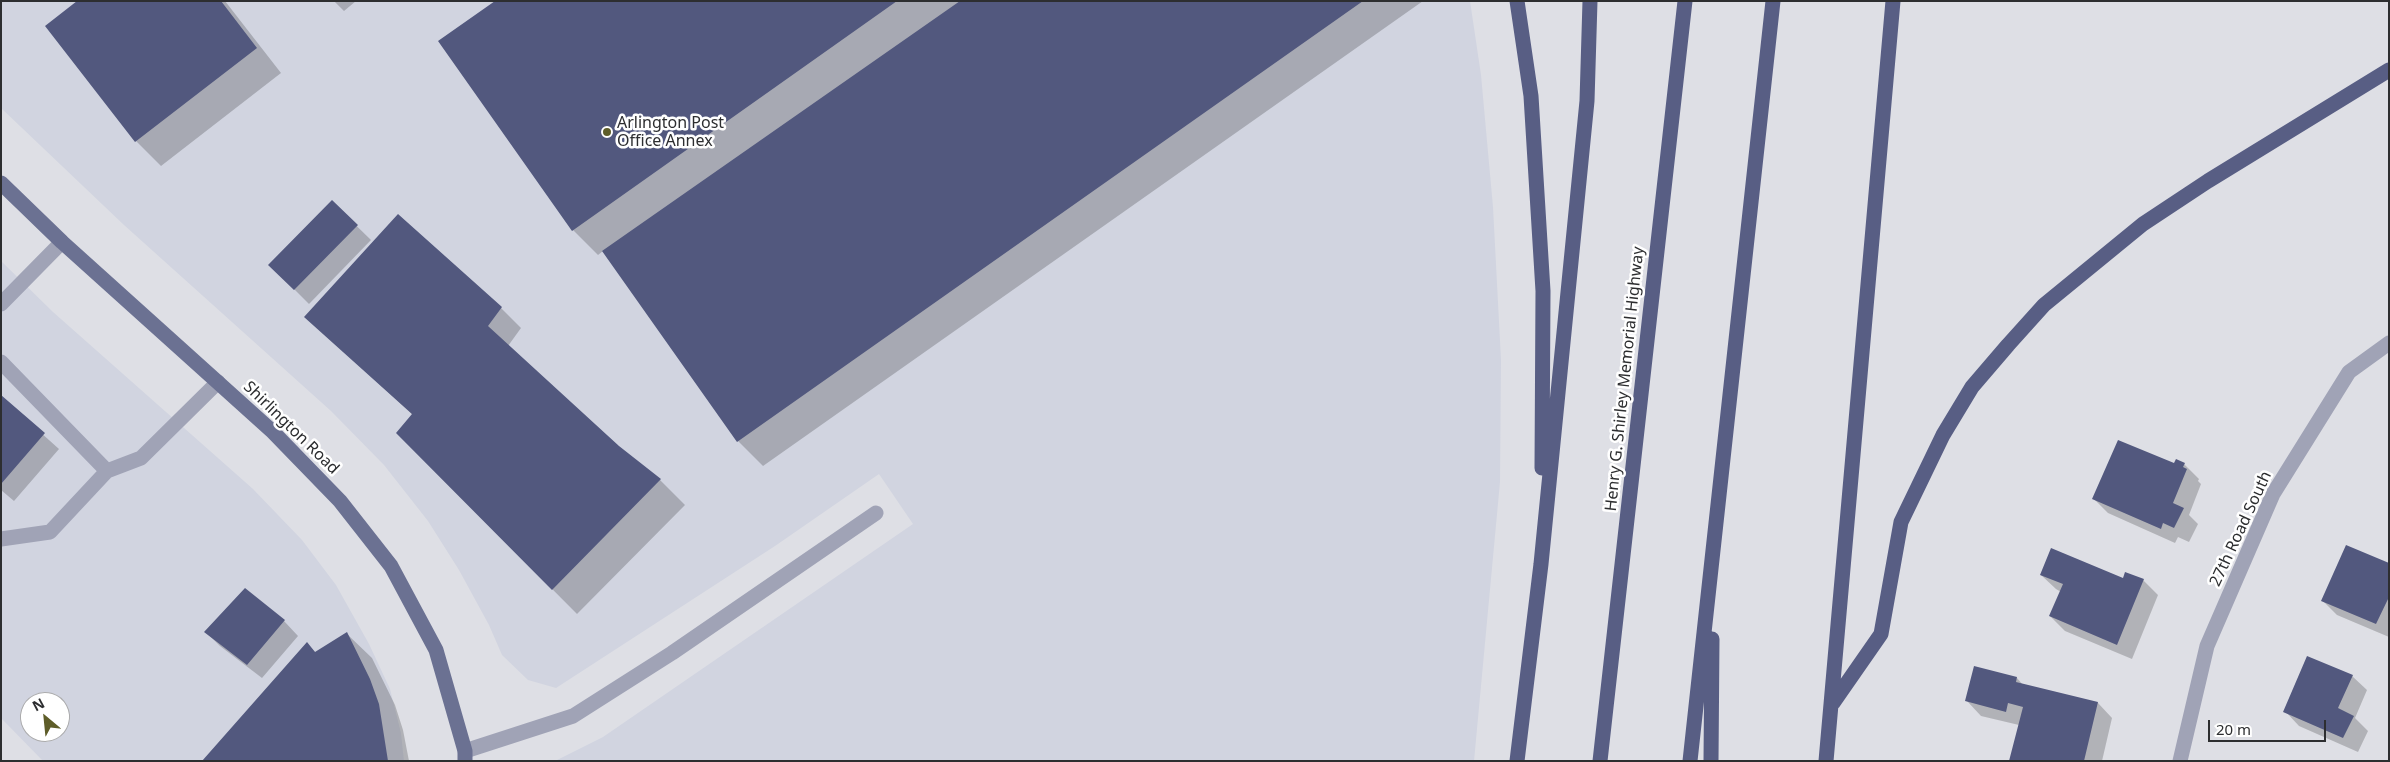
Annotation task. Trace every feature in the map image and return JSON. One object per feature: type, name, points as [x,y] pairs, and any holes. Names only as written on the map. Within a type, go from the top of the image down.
[{"type":"highway","points":[[1517,1],[1531,96],[1543,290],[1541,564]]},
{"type":"highway","points":[[1517,761],[1541,564],[1587,102],[1590,1]]},
{"type":"highway","name":"Henry G. Shirley Memorial Highway","points":[[1600,761],[1685,1]]},
{"type":"highway","points":[[1690,761],[1773,1]]},
{"type":"highway","points":[[1826,761],[1833,703],[1893,1]]},
{"type":"highway","points":[[1833,703],[1881,634],[1901,522],[1943,435],[1972,387],[2014,338],[2044,305],[2143,224],[2208,181],[2389,70]]},
{"type":"highway","points":[[1711,761],[1713,558]]},
{"type":"main road","name":"Shirlington Road","points":[[1,183],[62,242],[273,432],[340,501],[391,566],[436,650],[465,756]]},
{"type":"street","points":[[1,304],[62,242]]},
{"type":"street","name":"27th Road South","points":[[2180,761],[2207,646],[2272,494],[2349,372],[2389,343]]},
{"type":"street","points":[[1,362],[108,471]]},
{"type":"street","points":[[1,539],[50,532],[108,471],[141,458],[218,382]]},
{"type":"street","points":[[465,756],[573,716],[672,652],[876,513]]},
{"type":"shaded area","points":[[1,1],[1470,1],[1481,75],[1493,207],[1501,360],[1500,482],[1474,761],[555,761],[603,737],[913,524],[879,474],[775,546],[556,688],[528,680],[502,655],[489,625],[459,570],[428,521],[384,465],[331,411],[124,225],[1,108]]},
{"type":"shaded area","points":[[1,261],[53,312],[253,489],[302,540],[336,585],[369,644],[390,689],[401,733],[404,761],[43,761],[24,742],[70,742],[70,692],[20,692],[20,737],[1,718]]},
{"type":"building","points":[[77,1],[221,1],[257,48],[135,142],[45,26]]},
{"type":"building","name":"Arlington Post Office Annex","points":[[495,1],[897,1],[572,231],[438,41]]},
{"type":"building","points":[[960,1],[1363,1],[737,442],[602,251]]},
{"type":"building","points":[[332,200],[358,225],[294,290],[268,265]]},
{"type":"building","points":[[398,214],[502,307],[488,326],[619,446],[661,479],[552,590],[396,433],[412,414],[304,317]]},
{"type":"building","points":[[1,395],[45,433],[1,484]]},
{"type":"building","points":[[2118,440],[2174,463],[2176,459],[2185,463],[2183,467],[2187,469],[2173,503],[2184,508],[2174,528],[2163,523],[2161,529],[2092,499]]},
{"type":"building","points":[[2346,545],[2389,563],[2389,597],[2376,624],[2321,601]]},
{"type":"building","points":[[2051,548],[2123,578],[2125,572],[2144,579],[2117,645],[2049,616],[2063,584],[2040,575]]},
{"type":"building","points":[[245,588],[285,620],[247,665],[204,632]]},
{"type":"building","points":[[347,632],[370,679],[379,704],[388,761],[202,761],[307,642],[315,652]]},
{"type":"building","points":[[2307,656],[2353,675],[2338,708],[2354,716],[2343,738],[2283,712]]},
{"type":"building","points":[[1974,666],[2017,677],[2016,682],[2098,702],[2084,761],[2009,761],[2023,707],[2008,703],[2006,712],[1965,701]]},
{"type":"place","name":"Arlington Post Office Annex","points":[[607,132]]}]
